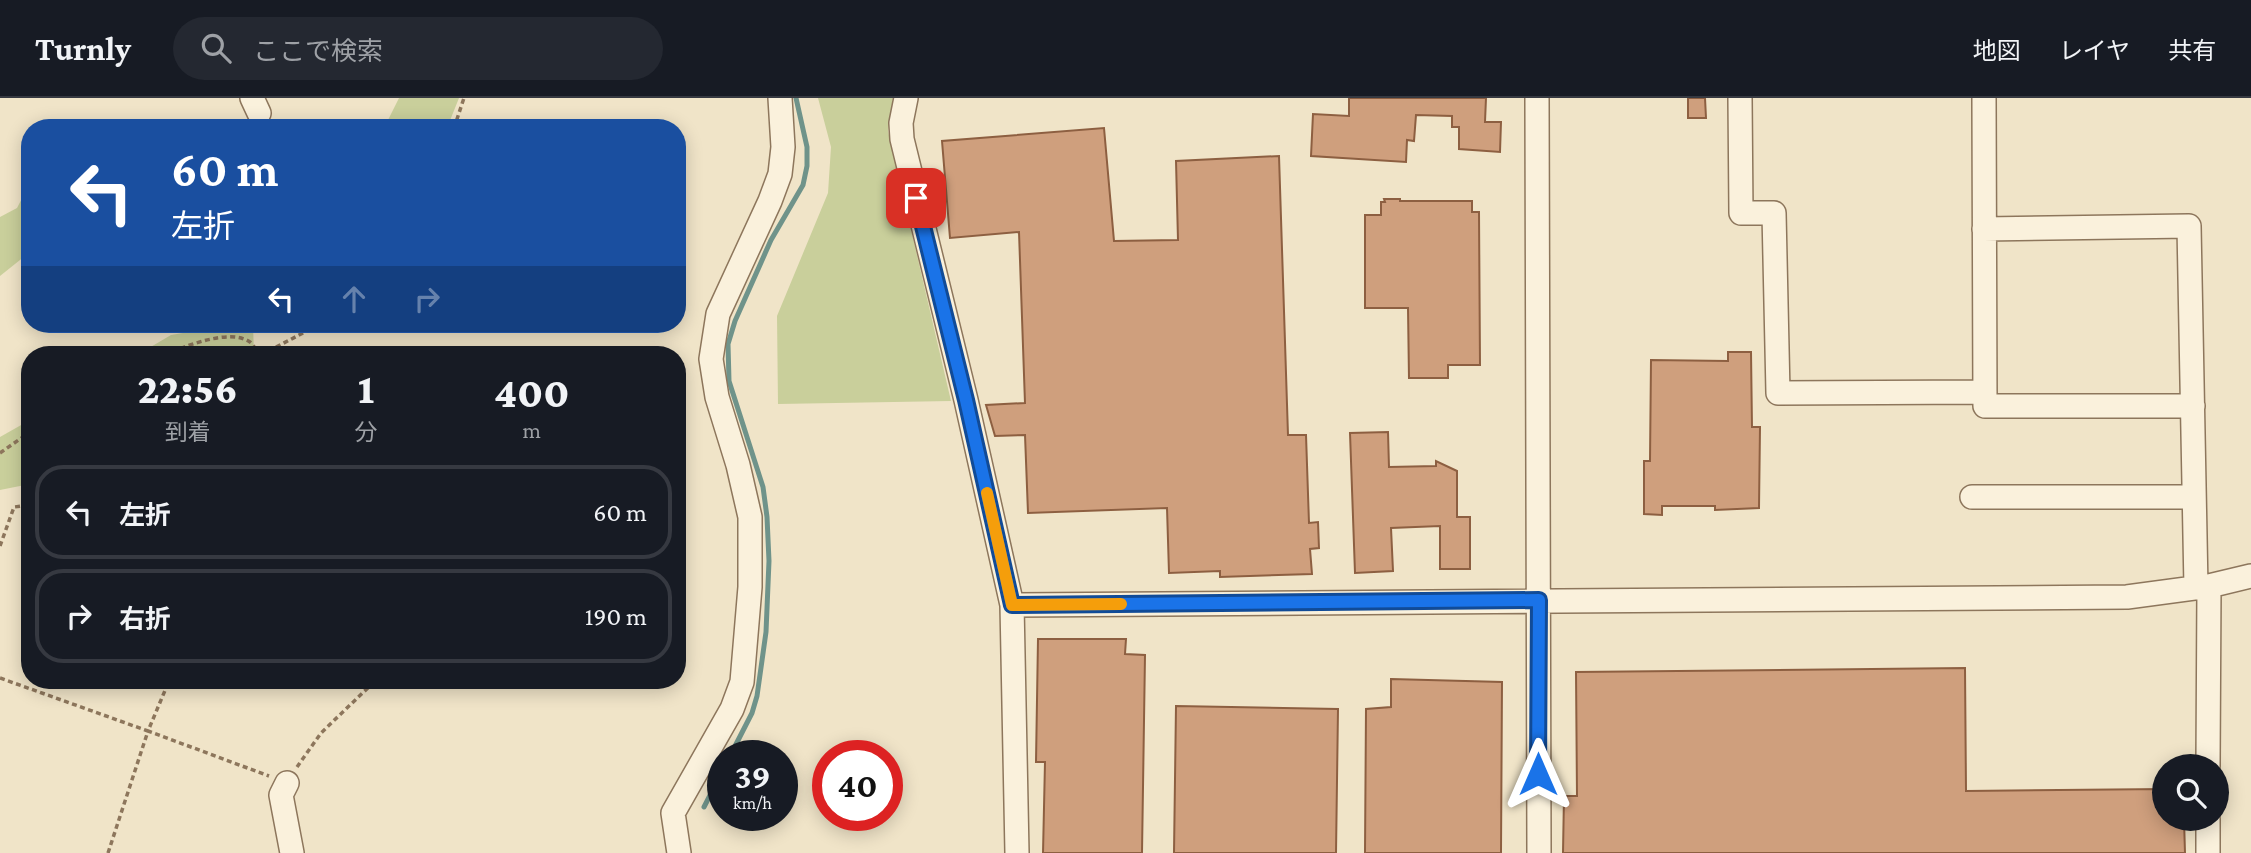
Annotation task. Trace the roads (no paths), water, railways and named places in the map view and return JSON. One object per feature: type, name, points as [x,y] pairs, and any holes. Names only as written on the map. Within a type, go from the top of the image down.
[{"type":"street","points":[[679,853],[673,813],[732,709],[742,682],[750,587],[750,517],[738,465],[717,397],[711,359],[718,314],[780,174],[783,147],[780,98]]},
{"type":"street","points":[[906,98],[901,123],[902,138],[966,400],[1012,605],[1017,853]]},
{"type":"street","points":[[1536,98],[1539,853]]},
{"type":"street","points":[[1740,98],[1741,213],[1774,213],[1778,393],[1985,392]]},
{"type":"street","points":[[1984,98],[1985,407],[2193,406]]},
{"type":"street","points":[[1984,229],[2189,226],[2194,497],[2202,587],[2208,754]]},
{"type":"street","points":[[1972,497],[2194,497]]},
{"type":"street","points":[[1012,605],[2127,597],[2202,587],[2251,576]]},
{"type":"street","points":[[287,783],[281,794],[292,853]]},
{"type":"street","points":[[2208,831],[2208,853]]},
{"type":"waterway","points":[[738,740],[757,696],[766,632],[769,561],[763,487],[729,381],[728,344],[735,321],[771,240],[803,185],[807,147],[796,98]]},
{"type":"waterway","points":[[704,807],[707,801]]}]
